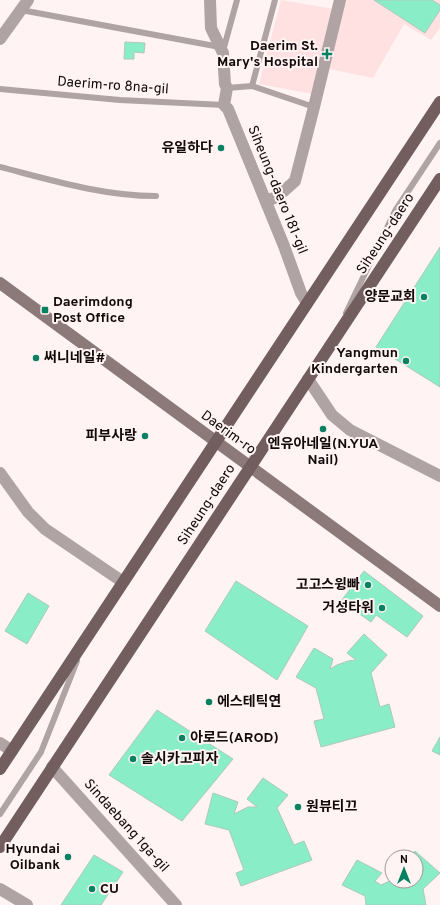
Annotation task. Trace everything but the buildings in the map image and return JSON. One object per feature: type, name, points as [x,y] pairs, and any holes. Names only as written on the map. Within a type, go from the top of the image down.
[{"type":"main road","name":"Siheung-daero","points":[[0,769],[440,102]]},
{"type":"main road","name":"Siheung-daero","points":[[0,847],[440,179]]},
{"type":"main road","name":"Daerim-ro","points":[[0,283],[440,606]]},
{"type":"street","points":[[210,0],[211,28],[222,50],[225,84],[227,88],[224,105]]},
{"type":"street","points":[[266,202],[276,197],[295,181],[340,0]]},
{"type":"street","points":[[0,39],[24,5]]},
{"type":"street","name":"Siheung-daero 181-gil","points":[[224,105],[228,110],[266,202],[301,293],[307,303]]},
{"type":"street","points":[[308,379],[332,416],[350,430],[440,476]]},
{"type":"street","points":[[0,473],[28,512],[45,529],[123,582]]},
{"type":"street","points":[[0,744],[12,751]]},
{"type":"street","name":"Sindaebang 1ga-gil","points":[[52,767],[176,905]]},
{"type":"street","points":[[0,889],[27,905]]},
{"type":"lane","points":[[24,5],[222,50],[237,0]]},
{"type":"lane","points":[[252,86],[275,0]]},
{"type":"lane","points":[[227,88],[252,86],[314,107]]},
{"type":"lane","name":"Daerim-ro 8na-gil","points":[[0,89],[120,100],[224,105]]},
{"type":"lane","points":[[328,348],[395,211],[440,143]]},
{"type":"lane","points":[[0,167],[70,186],[140,196],[156,196]]},
{"type":"lane","points":[[0,814],[41,752],[85,640]]},
{"type":"shaded area","name":"Daerim St. Mary's Hospital","points":[[281,0],[340,10],[343,0],[440,0],[440,28],[431,40],[404,24],[373,78],[320,67],[313,94],[259,84]]},
{"type":"place","name":"Daerim St. Mary's Hospital","points":[[327,54]]},
{"type":"place","name":"유일하다","points":[[221,148]]},
{"type":"place","name":"양문교회","points":[[424,297]]},
{"type":"place","name":"Daerimdong Post Office","points":[[45,310]]},
{"type":"place","name":"써니네일#","points":[[36,358]]},
{"type":"place","name":"Yangmun Kindergarten","points":[[406,361]]},
{"type":"place","name":"엔유아네일(N.YUA Nail)","points":[[323,429]]},
{"type":"place","name":"피부사랑","points":[[145,436]]},
{"type":"place","name":"고고스윙빠","points":[[368,585]]},
{"type":"place","name":"거성타워","points":[[382,608]]},
{"type":"place","name":"에스테틱연","points":[[209,702]]},
{"type":"place","name":"아로드(AROD)","points":[[182,738]]},
{"type":"place","name":"솔시카고피자","points":[[133,759]]},
{"type":"place","name":"원뷰티끄","points":[[298,807]]},
{"type":"place","name":"Hyundai Oilbank","points":[[68,857]]},
{"type":"place","name":"CU","points":[[92,889]]}]
